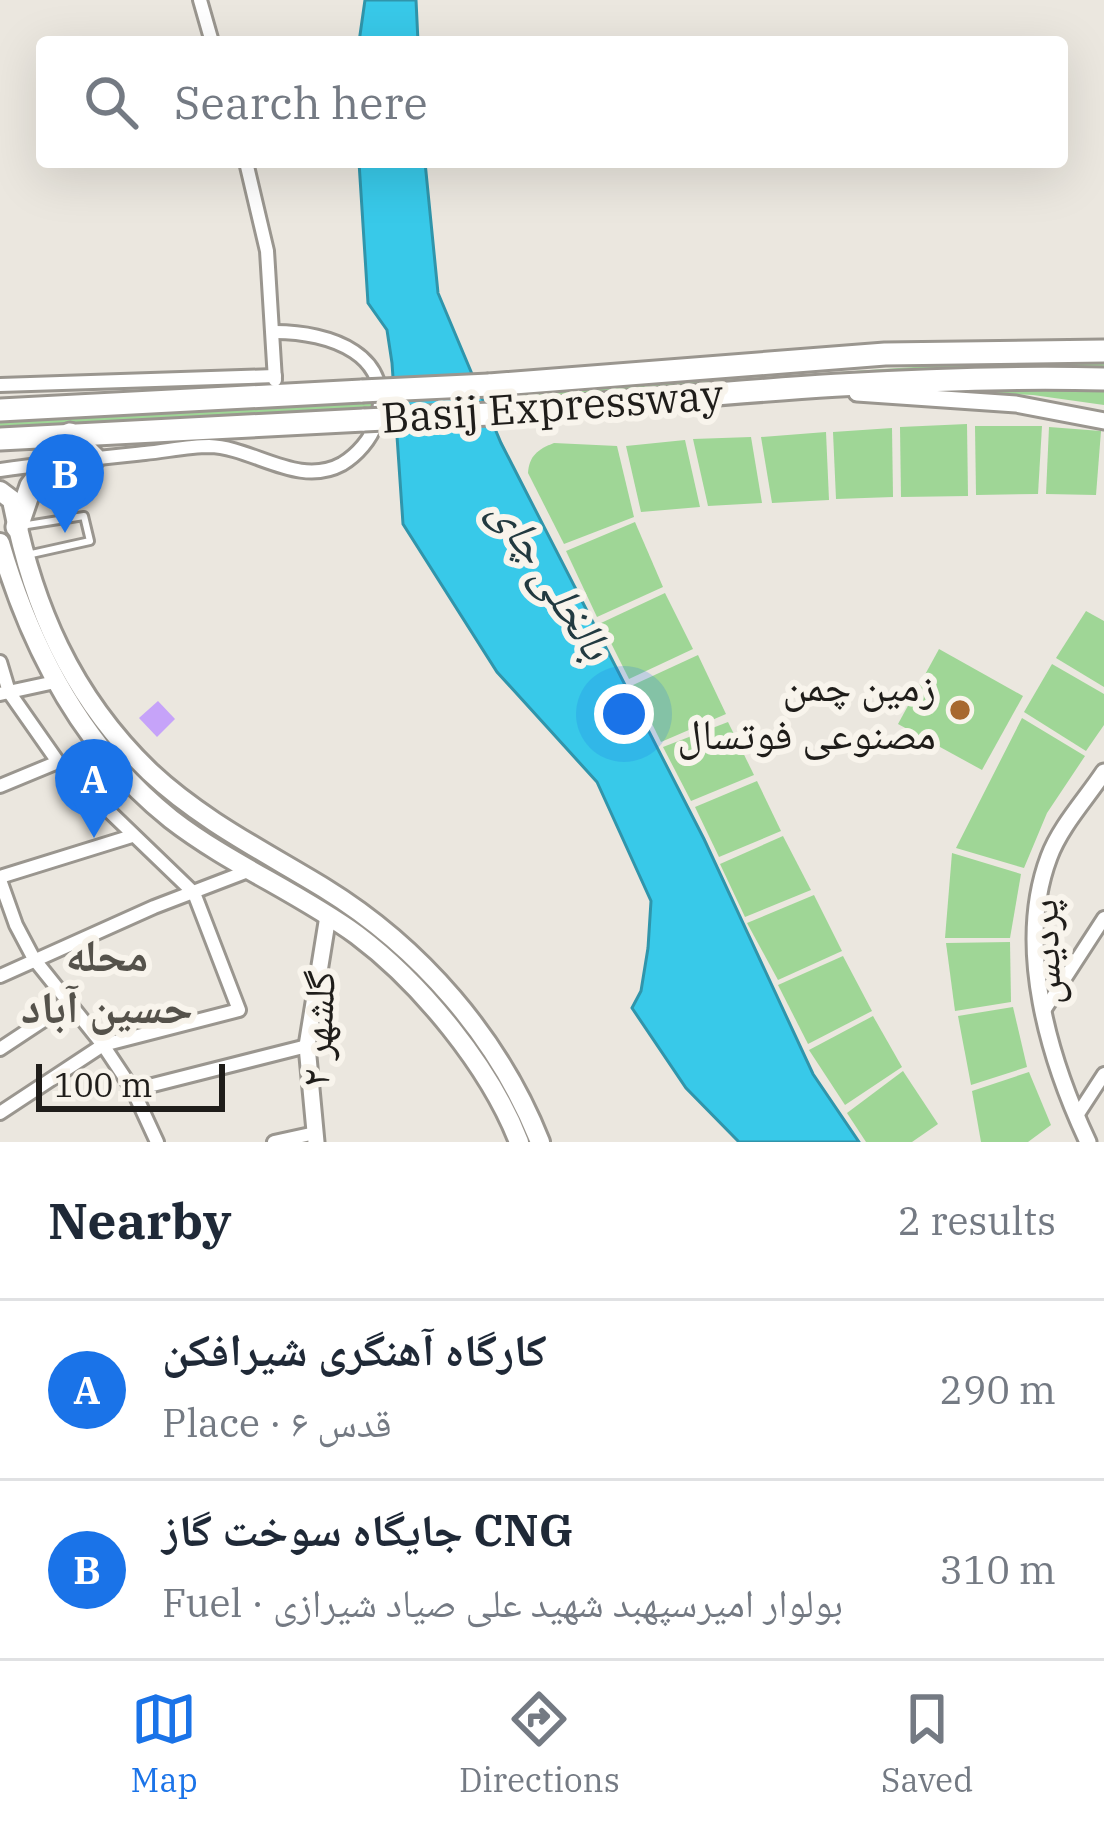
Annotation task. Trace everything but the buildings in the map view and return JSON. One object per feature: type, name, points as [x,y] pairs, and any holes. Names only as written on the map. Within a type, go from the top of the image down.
[{"type":"highway","name":"Basij Expressway","points":[[0,410],[276,386],[362,391],[885,354],[1104,351]]},
{"type":"highway","name":"Basij Expressway","points":[[0,439],[490,414],[788,388],[1104,379]]},
{"type":"highway","points":[[17,526],[24,500],[70,434],[94,458]]},
{"type":"main road","points":[[0,491],[12,500],[43,618],[66,667],[120,742],[211,820],[329,891],[422,966],[465,1011],[503,1067],[540,1142]]},
{"type":"main road","points":[[0,544],[27,626],[55,682],[105,753],[167,816],[359,937],[405,978],[486,1076],[519,1142]]},
{"type":"main road","points":[[248,871],[262,851]]},
{"type":"street","points":[[200,0],[210,36]]},
{"type":"street","points":[[0,385],[276,386],[267,251],[247,168]]},
{"type":"street","points":[[0,470],[212,446],[298,470],[341,465],[372,435],[381,400],[379,381],[349,346],[303,332],[275,332]]},
{"type":"street","points":[[788,388],[1016,404],[1104,422]]},
{"type":"street","points":[[0,662],[4,693],[58,762],[194,893],[239,1010],[104,1045],[0,1113]]},
{"type":"street","points":[[4,693],[55,682]]},
{"type":"street","points":[[0,785],[58,762]]},
{"type":"street","name":"پردیس","points":[[1088,1142],[1042,1012],[1037,893],[1051,851],[1104,772]]},
{"type":"street","points":[[132,836],[0,879],[34,959],[134,1090],[155,1137],[139,1142]]},
{"type":"street","points":[[0,976],[248,871]]},
{"type":"street","name":"گلشهر ۲","points":[[316,1137],[307,1046],[328,916]]},
{"type":"street","points":[[1042,1012],[1104,918]]},
{"type":"street","points":[[0,1049],[70,1002]]},
{"type":"street","points":[[134,1090],[307,1046]]},
{"type":"street","points":[[1076,1117],[1104,1074]]},
{"type":"street","points":[[274,1142],[316,1137]]},
{"type":"lane","points":[[17,526],[85,515],[90,541],[23,555]]},
{"type":"green space","points":[[1003,361],[1104,361],[1104,368],[932,371],[459,406],[0,428],[0,421],[487,396]]},
{"type":"green space","points":[[1104,387],[1104,405],[1033,395],[934,390]]},
{"type":"green space","points":[[967,424],[968,496],[901,497],[900,427]]},
{"type":"green space","points":[[975,426],[1042,426],[1038,494],[976,495]]},
{"type":"green space","points":[[1049,427],[1101,431],[1096,495],[1046,494]]},
{"type":"green space","points":[[892,428],[893,497],[836,499],[833,432]]},
{"type":"green space","points":[[826,432],[829,500],[772,503],[761,437]]},
{"type":"green space","points":[[751,437],[762,503],[708,506],[693,439]]},
{"type":"green space","points":[[685,440],[700,507],[641,512],[626,446]]},
{"type":"green space","points":[[554,443],[617,446],[634,517],[564,544],[528,473],[535,454]]},
{"type":"green space","points":[[635,522],[663,587],[597,617],[566,551]]},
{"type":"green space","points":[[665,593],[693,649],[629,679],[601,623]]},
{"type":"green space","points":[[1086,611],[1104,621],[1104,687],[1056,658]]},
{"type":"green space","name":"زمین چمن مصنوعی فوتسال","points":[[939,649],[1023,696],[982,770],[898,724]]},
{"type":"green space","points":[[698,655],[726,714],[661,742],[633,685]]},
{"type":"green space","points":[[1052,664],[1104,694],[1104,725],[1086,751],[1024,712]]},
{"type":"green space","points":[[1022,718],[1085,756],[1047,813],[1024,868],[956,848]]},
{"type":"green space","points":[[728,722],[754,775],[691,801],[663,747]]},
{"type":"green space","points":[[757,781],[781,831],[719,857],[695,807]]},
{"type":"green space","points":[[783,836],[811,890],[745,917],[720,864]]},
{"type":"green space","points":[[952,853],[1021,874],[1010,938],[945,938]]},
{"type":"green space","points":[[814,895],[842,951],[778,980],[747,923]]},
{"type":"green space","points":[[1010,942],[1011,1002],[955,1011],[946,943]]},
{"type":"green space","points":[[843,956],[872,1011],[808,1044],[778,985]]},
{"type":"green space","points":[[1013,1007],[1027,1067],[971,1085],[958,1016]]},
{"type":"green space","points":[[873,1016],[902,1067],[845,1105],[809,1050]]},
{"type":"green space","points":[[903,1071],[938,1124],[912,1142],[866,1142],[847,1113]]},
{"type":"green space","points":[[1029,1072],[1051,1125],[1028,1142],[981,1142],[972,1091]]},
{"type":"water","points":[[365,0],[416,0],[418,36],[360,36]]},
{"type":"water","name":"بالخلی چای","points":[[359,168],[426,168],[438,293],[501,443],[704,839],[813,1074],[859,1142],[739,1142],[686,1088],[632,1008],[641,991],[651,901],[597,782],[497,672],[403,524],[387,330],[368,303]]},
{"type":"place","name":"جایگاه سوخت گاز CNG","points":[[65,533]]},
{"type":"place","name":"زمین چمن مصنوعی فوتسال","points":[[960,710]]},
{"type":"place","name":"کارگاه آهنگری شیرافکن","points":[[94,838]]},
{"type":"district","name":"محله حسین آباد","points":[[107,981]]}]
